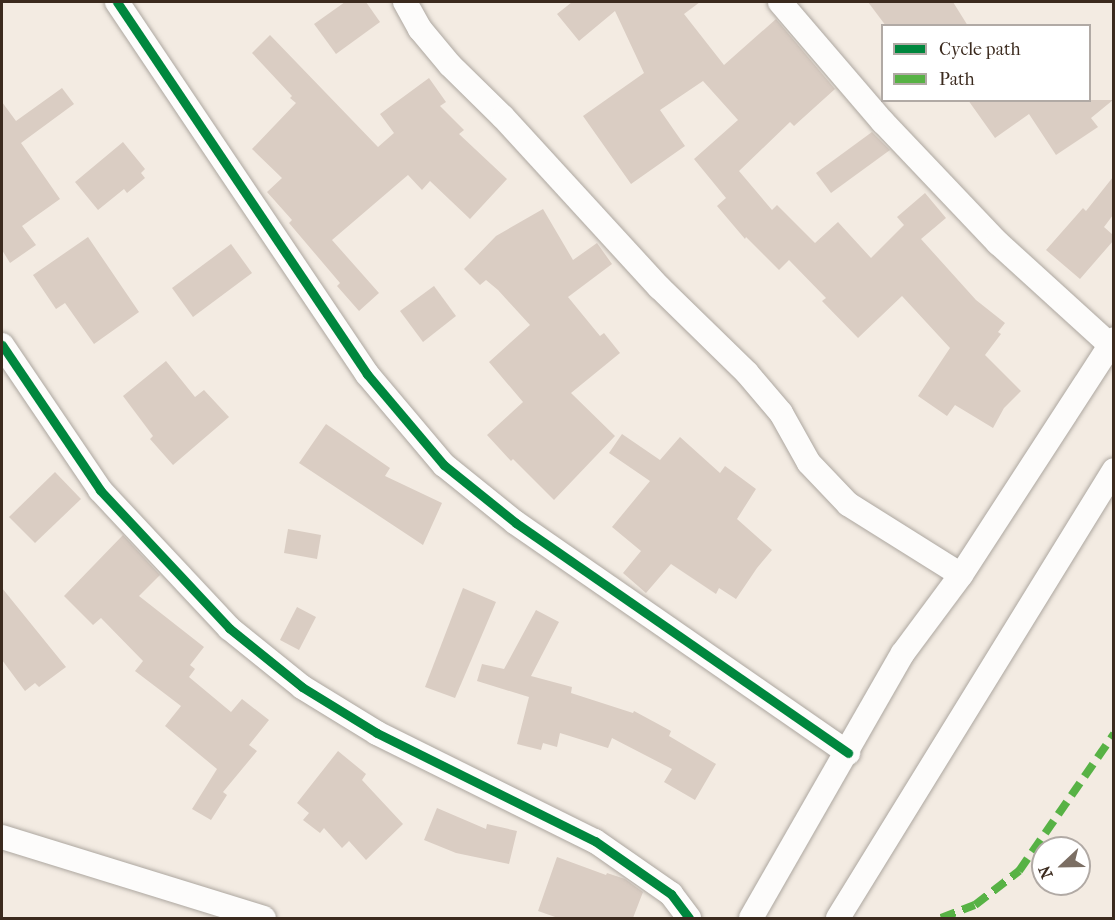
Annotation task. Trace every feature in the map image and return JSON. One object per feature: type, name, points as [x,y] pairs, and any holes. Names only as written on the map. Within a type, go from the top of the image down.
[{"type":"street","points":[[117,2],[367,374],[444,465],[516,523],[848,753]]},
{"type":"street","points":[[405,2],[420,29],[450,65],[503,117],[659,287],[747,373],[781,413],[809,463],[848,504],[961,575]]},
{"type":"street","points":[[752,918],[903,653],[961,575],[1112,342],[998,243],[883,122],[780,2]]},
{"type":"street","points":[[2,345],[100,490],[230,628],[302,687],[377,734],[595,842],[671,894],[689,918]]},
{"type":"street","points":[[838,918],[1113,470]]},
{"type":"street","points":[[2,837],[264,918]]},
{"type":"building","points":[[345,2],[366,2],[380,22],[336,54],[314,24]]},
{"type":"building","points":[[572,2],[700,2],[684,14],[724,65],[776,19],[835,89],[794,126],[790,122],[739,171],[772,210],[777,205],[815,243],[838,222],[871,258],[904,225],[897,217],[925,193],[946,218],[921,239],[976,300],[1005,323],[998,332],[1001,334],[985,355],[1021,391],[1004,408],[993,428],[955,405],[947,416],[918,396],[950,348],[902,296],[858,338],[822,301],[826,298],[789,260],[779,270],[746,237],[745,239],[717,206],[726,198],[694,159],[738,120],[703,81],[660,110],[685,146],[631,184],[583,116],[644,73],[615,11],[579,41],[557,14]]},
{"type":"building","points":[[868,2],[953,2],[967,24],[884,24]]},
{"type":"building","points":[[270,35],[378,147],[394,133],[380,114],[429,78],[446,102],[440,106],[464,130],[459,134],[507,179],[470,219],[430,181],[422,190],[408,175],[332,240],[379,293],[359,311],[337,286],[340,283],[289,223],[292,220],[267,192],[282,178],[252,149],[296,103],[252,53]]},
{"type":"building","points":[[62,88],[74,104],[21,143],[60,199],[22,226],[36,245],[10,263],[2,250],[2,102],[16,121]]},
{"type":"building","points":[[1113,100],[1091,118],[1098,127],[1056,155],[1029,114],[995,138],[969,102]]},
{"type":"building","points":[[872,132],[890,150],[831,193],[816,173]]},
{"type":"building","points":[[123,142],[145,169],[141,173],[145,178],[127,193],[124,189],[98,210],[75,182]]},
{"type":"building","points":[[1113,177],[1113,215],[1104,227],[1113,235],[1113,241],[1080,279],[1046,250],[1083,208],[1086,211]]},
{"type":"building","points":[[543,209],[573,260],[597,243],[612,264],[568,297],[600,336],[604,333],[620,353],[571,393],[615,436],[554,500],[513,459],[511,461],[487,435],[523,402],[489,362],[530,325],[498,290],[486,280],[480,285],[464,269],[496,236]]},
{"type":"building","points":[[88,237],[139,312],[94,344],[65,303],[56,309],[33,275]]},
{"type":"building","points":[[231,244],[252,273],[193,317],[172,288]]},
{"type":"building","points":[[434,286],[456,316],[423,342],[400,311]]},
{"type":"building","points":[[166,361],[195,397],[204,390],[229,417],[173,465],[150,439],[153,436],[123,396]]},
{"type":"building","points":[[326,424],[390,468],[385,476],[442,503],[423,545],[299,463]]},
{"type":"building","points":[[622,434],[660,460],[680,437],[720,473],[725,466],[756,489],[737,519],[772,550],[736,599],[719,588],[716,594],[671,564],[646,593],[623,573],[641,551],[612,527],[650,481],[609,453]]},
{"type":"building","points":[[55,472],[81,499],[35,543],[9,517]]},
{"type":"building","points":[[288,529],[321,535],[317,559],[284,553]]},
{"type":"building","points":[[123,535],[160,575],[139,596],[204,647],[190,665],[195,669],[189,677],[231,712],[242,699],[269,720],[249,745],[257,751],[223,792],[227,795],[211,820],[192,809],[217,769],[165,726],[181,706],[135,671],[143,661],[101,618],[93,625],[64,596]]},
{"type":"building","points":[[2,588],[66,667],[39,687],[35,683],[25,691],[2,660]]},
{"type":"building","points":[[463,588],[496,602],[455,698],[425,687]]},
{"type":"building","points":[[297,607],[316,617],[299,650],[280,640]]},
{"type":"building","points":[[536,610],[559,622],[531,676],[572,687],[571,693],[633,713],[634,711],[671,731],[669,736],[716,764],[695,800],[664,782],[672,769],[612,738],[608,748],[560,733],[557,747],[543,743],[541,750],[517,744],[529,697],[477,681],[482,664],[504,669]]},
{"type":"building","points":[[338,751],[366,774],[362,780],[403,824],[366,860],[349,841],[342,848],[324,828],[320,833],[303,820],[309,813],[297,803]]},
{"type":"building","points":[[437,808],[486,829],[487,824],[517,831],[509,864],[456,853],[424,840]]},
{"type":"building","points":[[557,857],[606,875],[607,873],[625,879],[643,892],[633,918],[558,918],[538,911]]},
{"type":"marked path","points":[[941,918],[975,905],[1019,871],[1114,734]]},
{"type":"cycle path","points":[[117,2],[367,374],[444,465],[516,523],[848,753]]},
{"type":"cycle path","points":[[2,345],[100,490],[229,628],[302,687],[377,733],[595,841],[671,894],[689,918]]}]
